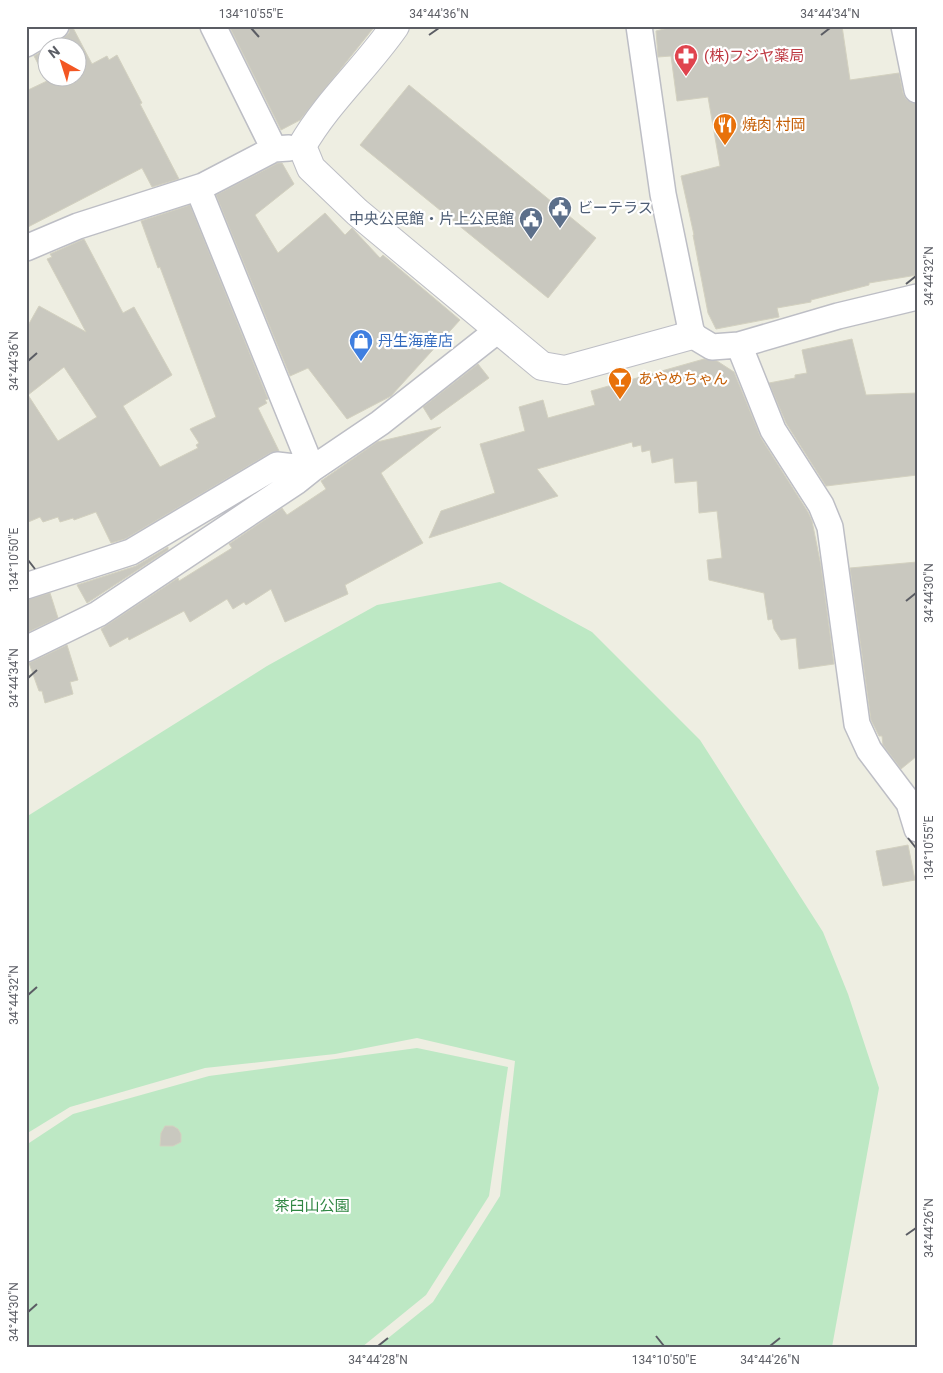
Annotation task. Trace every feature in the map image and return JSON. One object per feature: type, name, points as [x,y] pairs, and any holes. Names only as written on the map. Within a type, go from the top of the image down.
[{"type":"street","points":[[26,44],[56,26]]},
{"type":"street","points":[[213,26],[274,149]]},
{"type":"street","points":[[302,146],[313,126],[382,45],[395,26]]},
{"type":"street","points":[[639,26],[664,194],[692,335]]},
{"type":"street","points":[[904,26],[917,90]]},
{"type":"street","points":[[27,247],[78,226],[198,188],[274,149],[302,146]]},
{"type":"street","points":[[302,146],[311,168],[357,212],[542,366],[566,370],[692,335],[712,347],[739,345],[838,316],[917,297]]},
{"type":"street","points":[[198,188],[312,469]]},
{"type":"street","points":[[26,649],[98,614],[297,481],[380,423],[498,330]]},
{"type":"street","points":[[739,345],[773,430],[821,505],[830,527],[857,724],[869,750],[909,803],[917,830]]},
{"type":"street","points":[[26,586],[131,552],[277,465],[312,469]]},
{"type":"green space","points":[[500,582],[592,632],[700,740],[823,932],[848,994],[879,1088],[832,1347],[377,1347],[433,1302],[500,1196],[515,1061],[417,1038],[335,1054],[205,1068],[70,1107],[26,1134],[26,817],[267,666],[377,605]]},
{"type":"green space","name":"茶臼山公園","points":[[417,1048],[508,1067],[489,1196],[426,1295],[362,1347],[26,1347],[26,1145],[73,1114],[209,1076]]},
{"type":"building","points":[[70,26],[72,26],[78,38],[64,38],[69,33]]},
{"type":"building","points":[[229,26],[375,26],[300,120],[281,130]]},
{"type":"building","points":[[676,26],[842,26],[850,80],[899,73],[906,99],[917,104],[917,275],[869,283],[869,285],[811,300],[811,302],[777,308],[779,317],[716,329],[708,313],[681,176],[720,166],[708,97],[677,101],[671,56],[658,57],[656,31]]},
{"type":"building","points":[[38,54],[38,64],[34,56]]},
{"type":"building","points":[[117,55],[179,179],[152,187],[142,168],[26,228],[26,91],[38,85],[38,88],[88,88],[88,56],[92,64],[107,56],[109,60]]},
{"type":"building","points":[[409,85],[596,238],[548,298],[360,145]]},
{"type":"building","points":[[278,163],[282,163],[294,184],[255,215],[278,253],[325,213],[345,235],[352,228],[380,258],[383,255],[460,320],[391,396],[347,419],[308,368],[290,376],[216,195]]},
{"type":"building","points":[[190,205],[268,399],[265,400],[267,403],[258,408],[279,451],[270,453],[125,539],[111,543],[96,512],[74,520],[73,518],[60,522],[58,517],[43,522],[40,517],[26,523],[26,329],[39,306],[86,332],[47,259],[52,257],[50,254],[84,239],[123,313],[134,307],[172,375],[123,406],[160,467],[198,448],[196,445],[199,443],[190,429],[216,417],[141,221]],"holes":[[[64,367],[97,417],[58,441],[28,395]]]},
{"type":"building","points":[[852,339],[866,395],[917,393],[917,475],[826,486],[786,423],[769,383],[795,378],[795,375],[807,373],[802,350]]},
{"type":"building","points":[[704,359],[717,361],[734,372],[761,438],[812,521],[821,566],[834,664],[799,669],[796,638],[781,640],[774,629],[772,619],[768,620],[764,593],[709,580],[707,560],[722,558],[717,511],[699,513],[697,481],[675,483],[673,458],[652,463],[650,450],[642,452],[641,445],[633,447],[632,442],[537,469],[558,496],[429,538],[441,511],[495,493],[480,444],[525,431],[519,407],[543,400],[548,418],[595,405],[591,391]]},
{"type":"building","points":[[478,364],[489,378],[431,420],[423,407]]},
{"type":"building","points":[[441,427],[381,473],[423,543],[345,585],[348,594],[285,622],[271,589],[246,605],[244,602],[233,609],[227,599],[190,622],[184,611],[129,640],[128,637],[110,647],[101,629],[178,578],[179,581],[232,548],[229,544],[282,508],[287,515],[326,489],[321,481],[377,442]]},
{"type":"building","points":[[168,547],[168,550],[87,603],[77,585],[136,566]]},
{"type":"building","points":[[917,562],[917,756],[901,769],[883,745],[882,736],[879,736],[871,720],[850,568]]},
{"type":"building","points":[[50,593],[58,618],[26,633],[26,600]]},
{"type":"building","points":[[67,645],[78,680],[70,682],[73,694],[45,703],[42,691],[39,691],[29,663]]},
{"type":"building","points":[[908,845],[915,880],[883,886],[876,851]]},
{"type":"building","points":[[165,1126],[173,1126],[178,1129],[181,1134],[181,1142],[173,1146],[160,1146],[161,1133]]},
{"type":"place","name":"(株)フジヤ薬局","points":[[686,77]]},
{"type":"place","name":"焼肉 村岡","points":[[725,146]]},
{"type":"place","name":"ビーテラス","points":[[560,229]]},
{"type":"place","name":"中央公民館・片上公民館","points":[[531,240]]},
{"type":"place","name":"丹生海産店","points":[[361,362]]},
{"type":"place","name":"あやめちゃん","points":[[620,400]]}]
